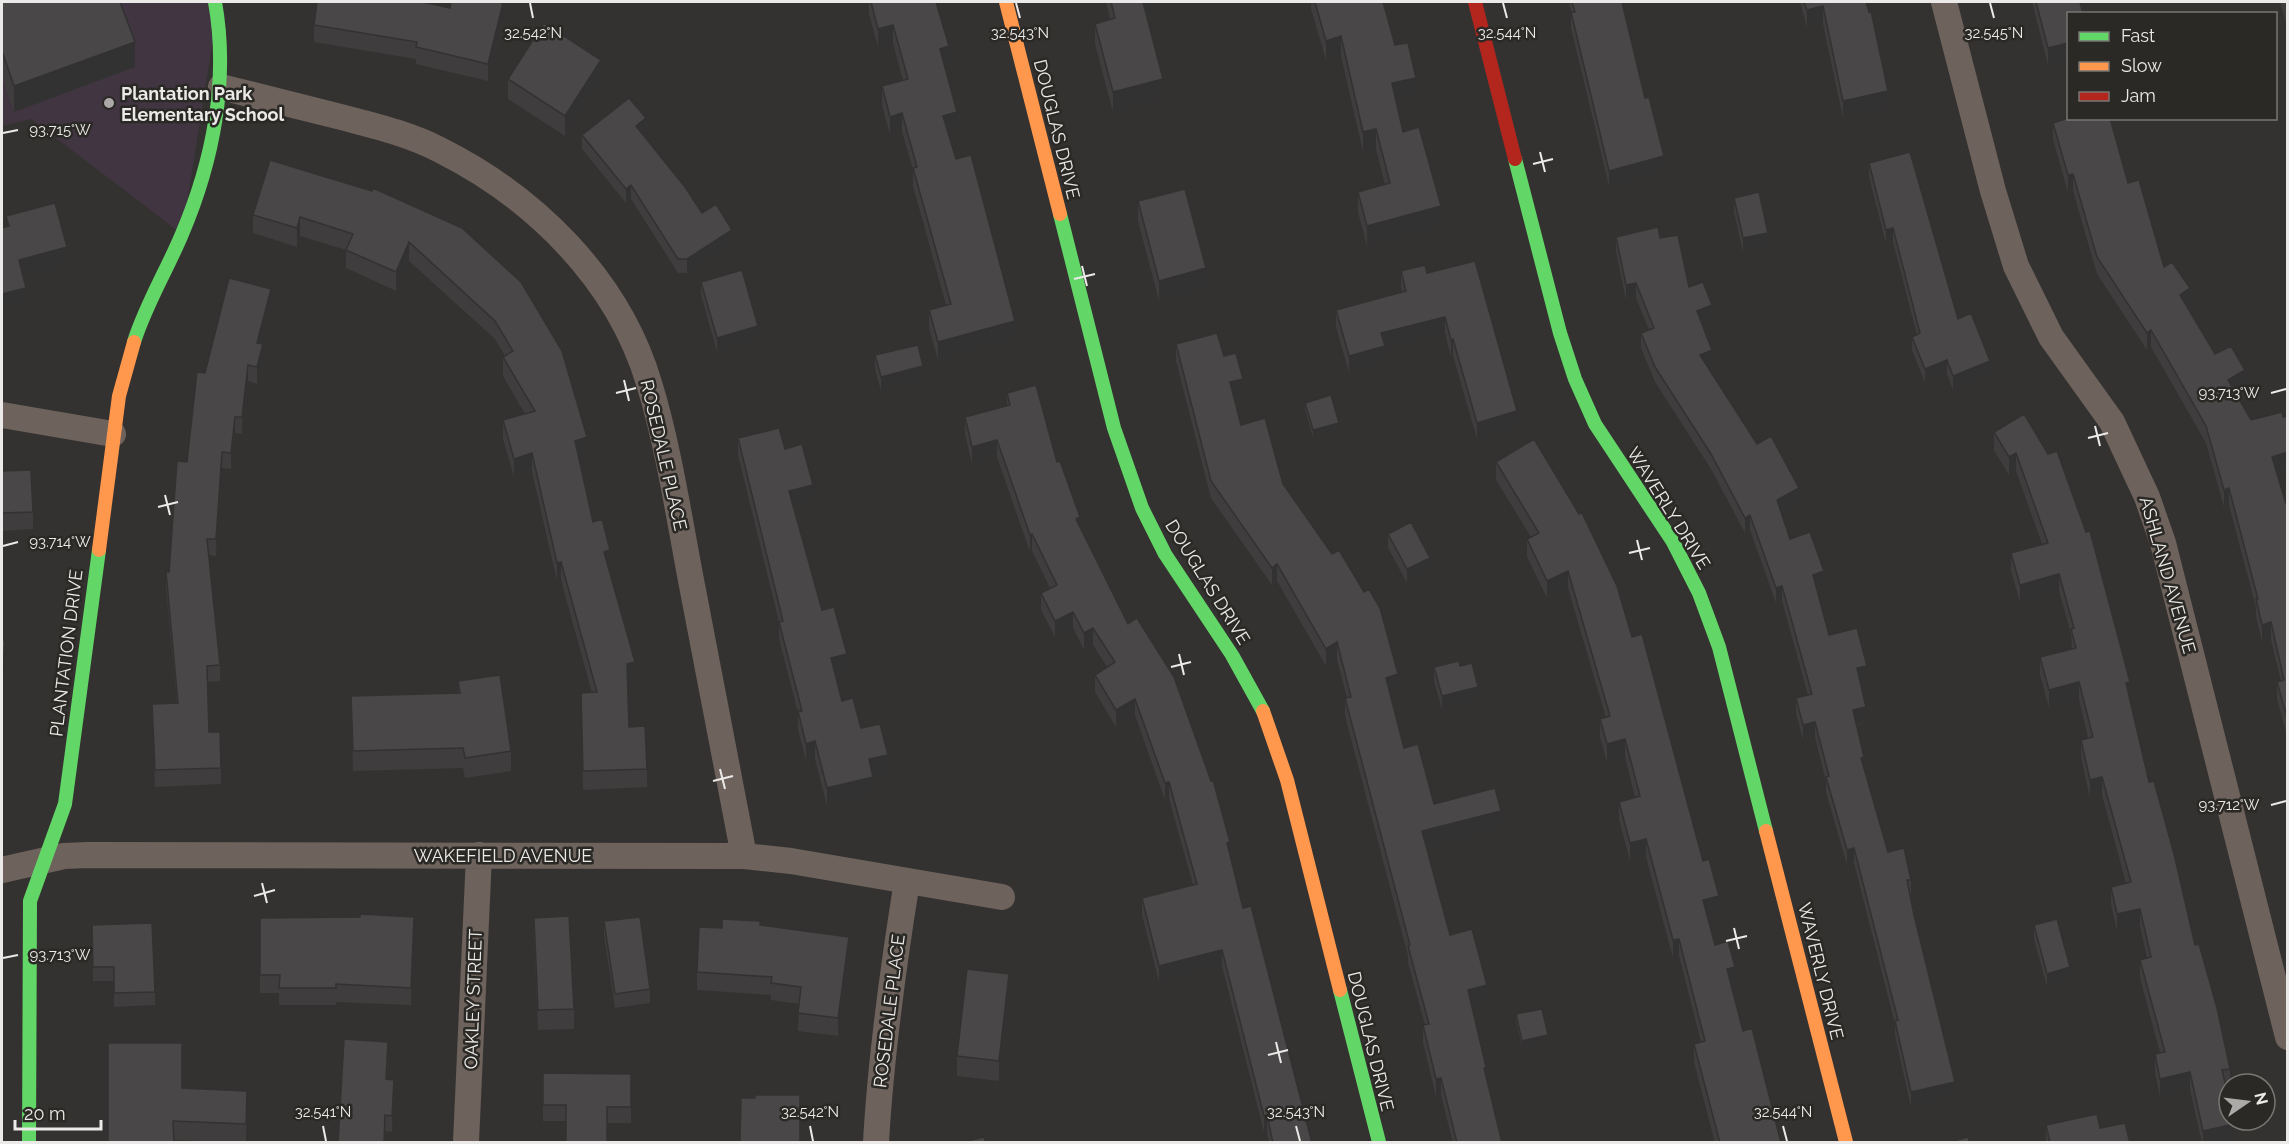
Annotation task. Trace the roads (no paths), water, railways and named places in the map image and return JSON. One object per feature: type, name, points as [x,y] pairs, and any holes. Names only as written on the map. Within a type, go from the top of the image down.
[{"type":"street","name":"PLANTATION DRIVE","points":[[30,1143],[30,901],[43,860],[56,836],[65,804],[113,434],[129,357],[145,309],[182,234],[198,189],[221,87],[221,51],[215,2]]},
{"type":"street","name":"DOUGLAS DRIVE","points":[[1006,2],[1114,428],[1127,468],[1141,507],[1165,554],[1231,651],[1267,719],[1280,756],[1379,1143]]},
{"type":"street","name":"WAVERLY DRIVE","points":[[1475,2],[1571,370],[1586,407],[1609,447],[1672,540],[1707,609],[1846,1143]]},
{"type":"street","name":"ASHLAND AVENUE","points":[[1944,2],[1993,191],[2016,266],[2051,338],[2112,422],[2147,497],[2160,534],[2288,1038]]},
{"type":"street","name":"ROSEDALE PLACE","points":[[221,87],[380,127],[441,150],[487,177],[532,210],[564,239],[589,269],[612,303],[633,343],[648,380],[674,490],[744,855]]},
{"type":"street","points":[[2,415],[113,434]]},
{"type":"street","name":"WAKEFIELD AVENUE","points":[[2,870],[64,856],[111,855],[744,855],[1002,897]]},
{"type":"street","name":"OAKLEY STREET","points":[[466,1143],[479,855]]},
{"type":"street","name":"ROSEDALE PLACE","points":[[876,1143],[888,1002],[907,881]]},
{"type":"place","name":"Plantation Park Elementary School","points":[[109,103]]}]
